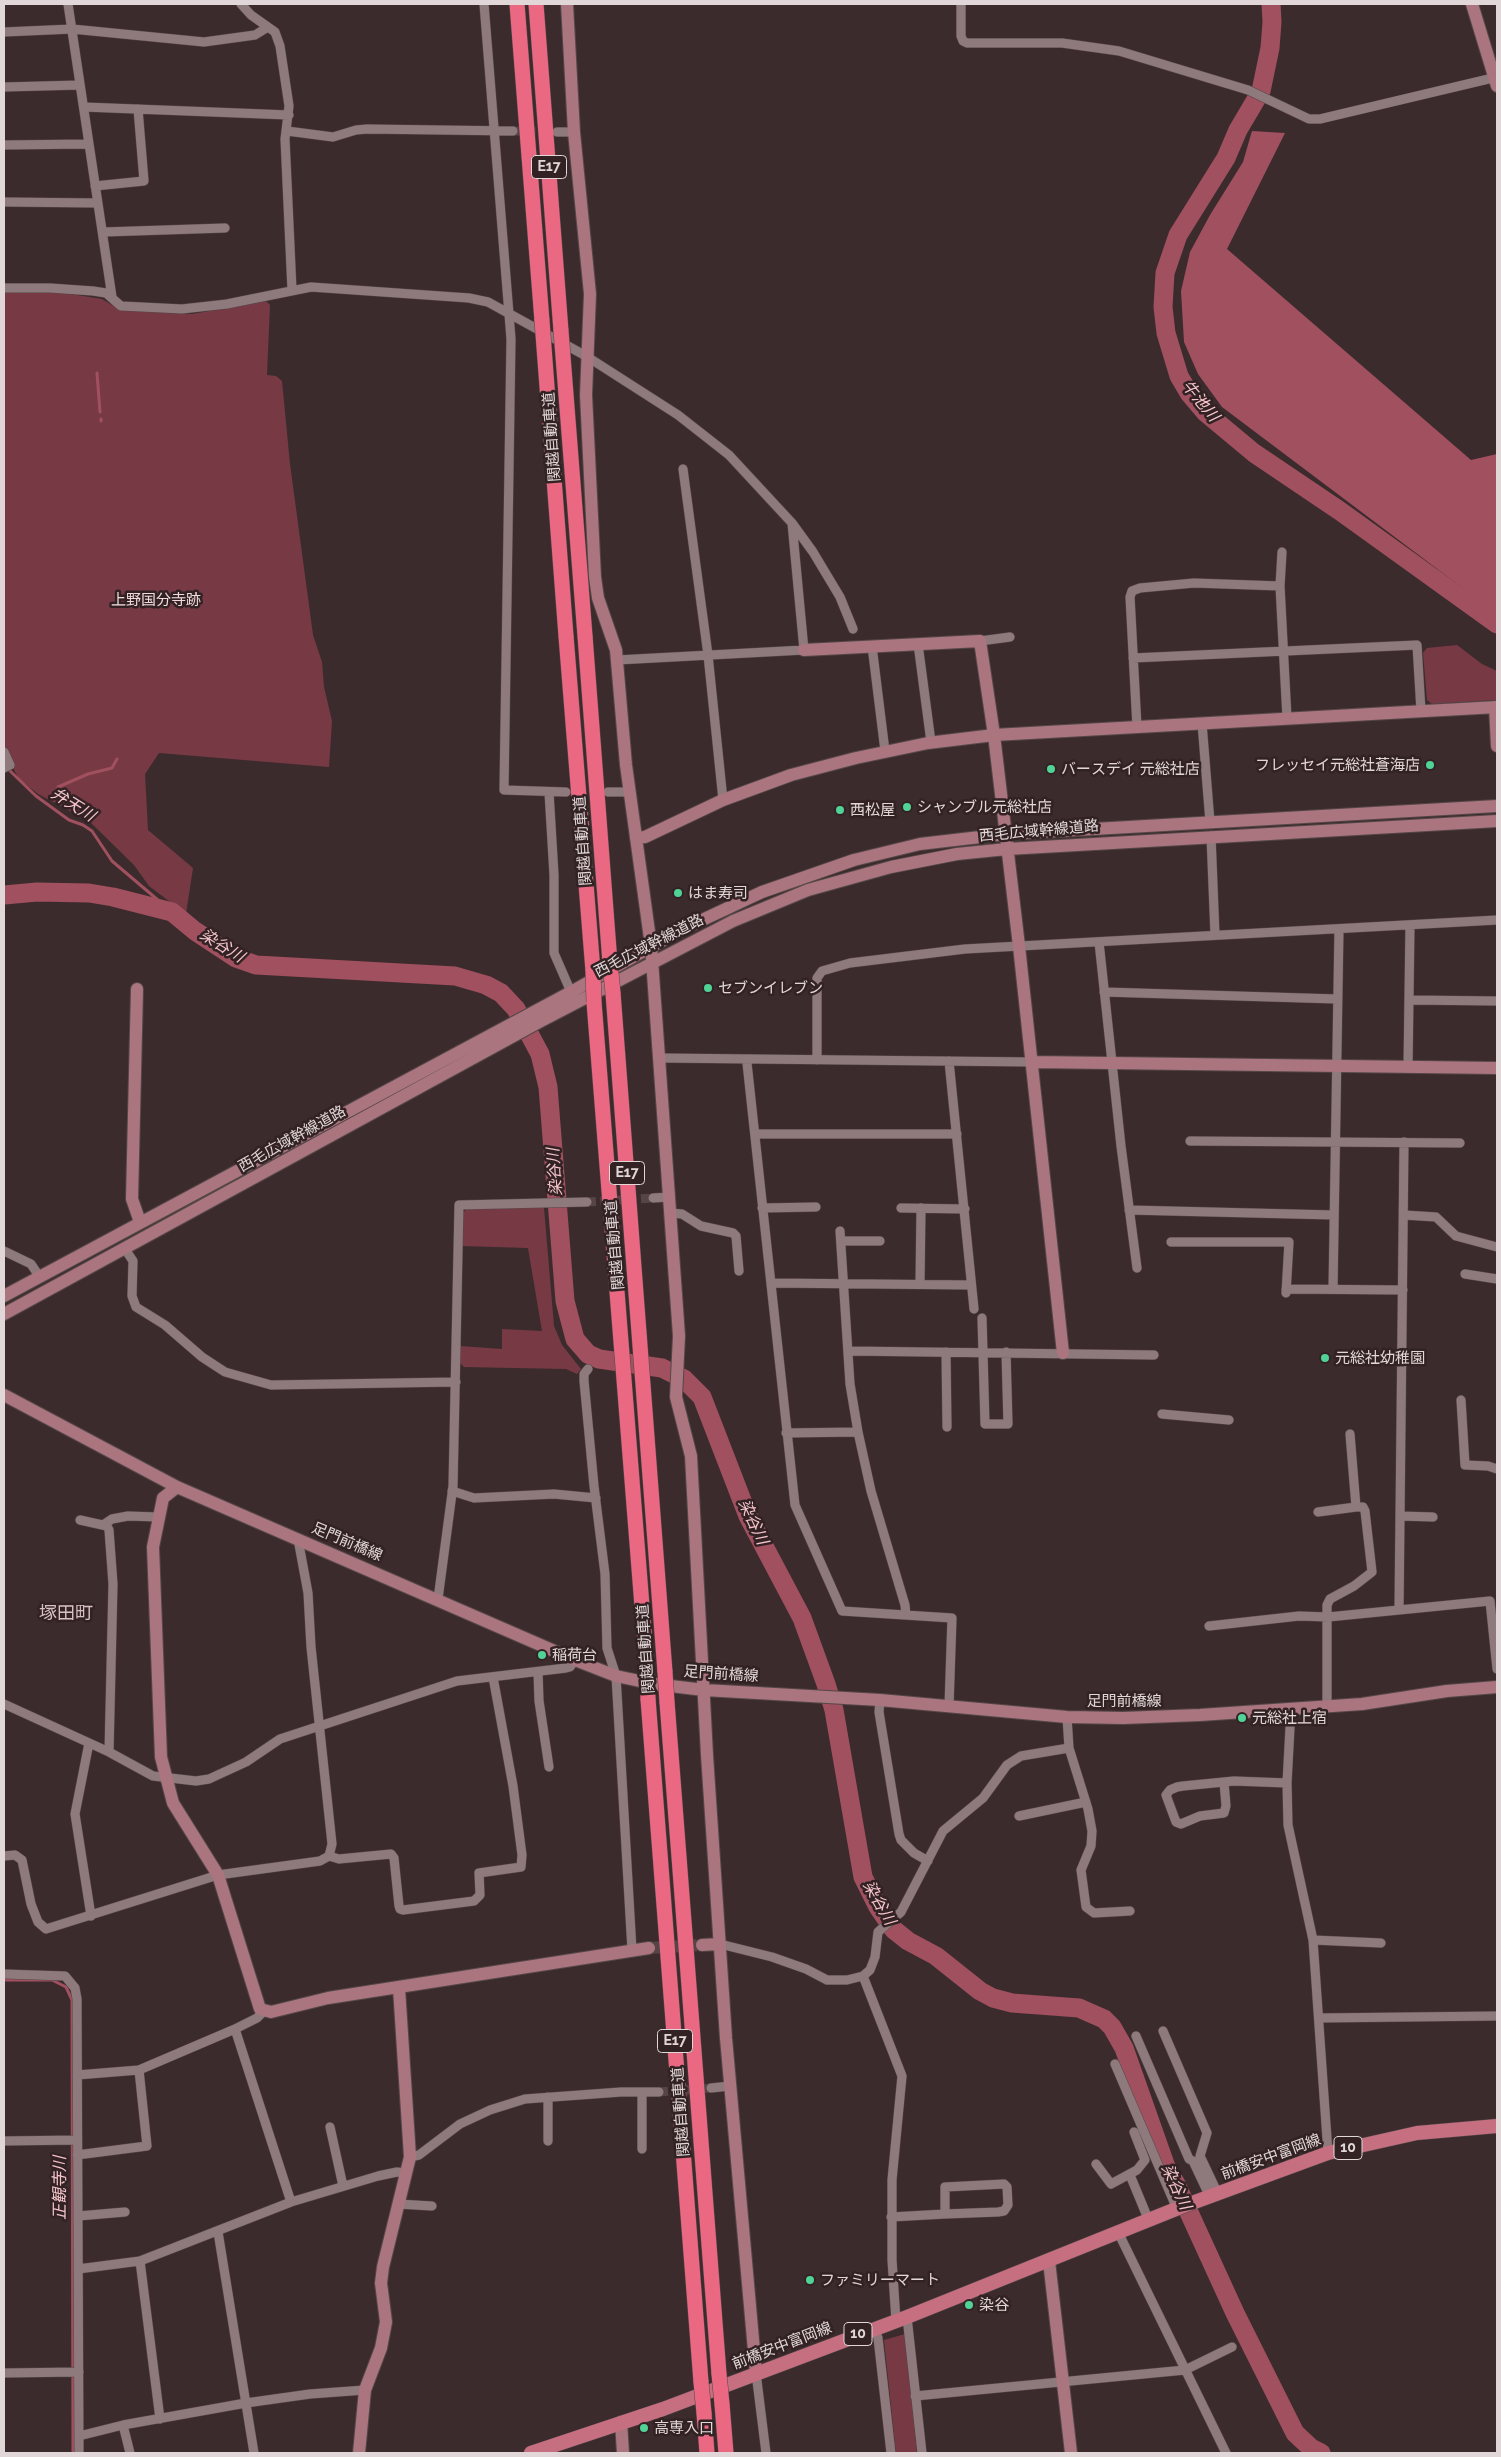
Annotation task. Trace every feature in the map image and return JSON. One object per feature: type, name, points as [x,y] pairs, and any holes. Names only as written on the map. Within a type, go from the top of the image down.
[{"type":"highway","name":"関越自動車道","points":[[517,4],[707,2453]]},
{"type":"highway","name":"関越自動車道","points":[[536,4],[726,2453]]},
{"type":"main road","name":"前橋安中富岡線","points":[[1211,2197],[1328,2153],[1417,2133],[1497,2126]]},
{"type":"main road","name":"10","points":[[1179,2208],[1211,2197]]},
{"type":"main road","name":"前橋安中富岡線","points":[[531,2453],[663,2409],[756,2372],[902,2319],[1119,2234],[1179,2208]]},
{"type":"street","points":[[68,4],[97,203],[104,232],[112,297]]},
{"type":"street","points":[[241,4],[251,15],[275,32],[279,42],[289,98],[289,115],[285,139],[292,290]]},
{"type":"street","points":[[484,4],[510,314],[510,456],[504,790],[566,792]]},
{"type":"street","points":[[567,4],[574,132],[590,294],[586,356],[586,395],[595,577],[598,598],[616,650],[630,792],[651,946],[651,963],[661,1058],[679,1336],[676,1391],[678,1408],[691,1456],[730,2086],[756,2372],[766,2453]]},
{"type":"street","points":[[961,4],[961,36],[963,41],[967,43],[1062,43],[1102,47],[1146,58],[1253,92],[1288,110],[1313,120],[1496,80],[1472,4]]},
{"type":"street","points":[[4,32],[72,29],[204,42],[255,35],[268,27]]},
{"type":"street","points":[[4,87],[80,84]]},
{"type":"street","points":[[84,107],[289,115]]},
{"type":"street","points":[[95,186],[144,181],[138,109]]},
{"type":"street","points":[[287,131],[334,137],[356,130],[367,129],[513,132]]},
{"type":"street","points":[[557,132],[574,132]]},
{"type":"street","points":[[4,145],[88,144]]},
{"type":"street","points":[[4,202],[97,203]]},
{"type":"street","points":[[104,232],[225,228]]},
{"type":"street","points":[[4,288],[84,290],[106,293],[121,306],[190,309],[292,290],[321,287],[469,298],[488,302],[586,356],[678,415],[729,455],[792,523],[813,552],[840,597],[853,629]]},
{"type":"street","points":[[683,469],[708,655],[723,800]]},
{"type":"street","points":[[792,523],[804,650]]},
{"type":"street","points":[[1282,552],[1280,586],[1287,718]]},
{"type":"street","points":[[1137,727],[1130,597],[1136,589],[1194,583],[1280,586]]},
{"type":"street","points":[[617,660],[980,641],[1010,637]]},
{"type":"street","points":[[980,641],[1006,834],[1063,1353]]},
{"type":"street","points":[[918,644],[931,742]]},
{"type":"street","points":[[1134,658],[1417,645],[1421,711]]},
{"type":"street","points":[[872,646],[885,751]]},
{"type":"street","points":[[636,838],[645,837],[723,800],[792,775],[885,751],[931,742],[994,735],[1496,707],[1497,746]]},
{"type":"street","points":[[1202,723],[1210,822]]},
{"type":"street","points":[[4,752],[10,765],[4,768]]},
{"type":"street","points":[[550,792],[554,875],[554,953],[570,992]]},
{"type":"street","points":[[608,792],[630,792]]},
{"type":"street","name":"西毛広域幹線道路","points":[[538,1016],[570,992],[651,946],[762,892],[854,860],[920,844],[1006,834],[1497,806]]},
{"type":"street","name":"西毛広域幹線道路","points":[[4,1296],[140,1222],[538,1016],[651,963],[733,921],[808,890],[891,867],[957,854],[1211,836],[1497,821]]},
{"type":"street","points":[[1211,836],[1214,935]]},
{"type":"street","points":[[817,1060],[817,978],[822,971],[850,963],[929,952],[1019,946],[1497,920]]},
{"type":"street","points":[[1408,1068],[1410,925]]},
{"type":"street","points":[[1333,1289],[1339,929]]},
{"type":"street","points":[[1099,942],[1137,1268]]},
{"type":"street","points":[[137,989],[132,1199],[140,1222]]},
{"type":"street","points":[[1104,992],[1337,999]]},
{"type":"street","points":[[1410,1000],[1497,1001]]},
{"type":"street","name":"西毛広域幹線道路","points":[[4,1314],[125,1249],[511,1030]]},
{"type":"street","points":[[661,1058],[1497,1068]]},
{"type":"street","points":[[749,1059],[747,1063],[795,1505],[842,1611],[952,1618],[949,1706]]},
{"type":"street","points":[[950,1062],[974,1309]]},
{"type":"street","points":[[755,1134],[957,1134]]},
{"type":"street","points":[[1190,1141],[1460,1143]]},
{"type":"street","points":[[1399,1610],[1404,1142]]},
{"type":"street","points":[[653,1198],[670,1197]]},
{"type":"street","points":[[438,1599],[452,1491],[459,1204],[587,1202]]},
{"type":"street","points":[[762,1208],[816,1207]]},
{"type":"street","points":[[902,1208],[965,1209]]},
{"type":"street","points":[[920,1284],[921,1208]]},
{"type":"street","points":[[1129,1210],[1334,1215]]},
{"type":"street","points":[[670,1213],[682,1214],[701,1226],[733,1233],[736,1236],[739,1271]]},
{"type":"street","points":[[1404,1215],[1436,1217],[1456,1236],[1497,1247]]},
{"type":"street","points":[[840,1231],[845,1283],[850,1384],[858,1432],[871,1491],[905,1605],[906,1615]]},
{"type":"street","points":[[841,1241],[880,1241]]},
{"type":"street","points":[[1171,1242],[1289,1242],[1286,1291],[1333,1289],[1403,1290]]},
{"type":"street","points":[[125,1249],[133,1261],[132,1296],[136,1307],[165,1325],[202,1357],[225,1372],[271,1385],[456,1382]]},
{"type":"street","points":[[4,1251],[31,1264],[40,1276]]},
{"type":"street","points":[[1465,1274],[1497,1279]]},
{"type":"street","points":[[771,1283],[972,1285]]},
{"type":"street","points":[[982,1318],[985,1424],[1008,1424],[1006,1352]]},
{"type":"street","points":[[849,1351],[1154,1354]]},
{"type":"street","points":[[946,1352],[947,1426]]},
{"type":"street","points":[[588,1369],[584,1374],[584,1381],[605,1574],[607,1648],[616,1676],[632,1950]]},
{"type":"street","name":"足門前橋線","points":[[4,1395],[177,1487],[575,1660],[616,1676],[654,1684],[704,1690],[880,1700],[1068,1717],[1146,1718],[1327,1707],[1381,1702],[1447,1691],[1497,1687]]},
{"type":"street","points":[[1461,1400],[1465,1465],[1497,1468]]},
{"type":"street","points":[[1162,1414],[1229,1420]]},
{"type":"street","points":[[786,1433],[858,1432]]},
{"type":"street","points":[[1350,1434],[1356,1507]]},
{"type":"street","points":[[177,1487],[163,1498],[153,1547],[160,1744],[165,1777],[173,1803],[218,1875],[230,1908],[256,2004],[264,2011],[271,2012],[328,1998],[649,1948]]},
{"type":"street","points":[[452,1491],[474,1498],[554,1494],[596,1498]]},
{"type":"street","points":[[1318,1512],[1363,1507],[1372,1572],[1354,1586],[1330,1599],[1327,1605],[1327,1707]]},
{"type":"street","points":[[103,1525],[112,1519],[128,1516],[158,1517]]},
{"type":"street","points":[[1400,1516],[1433,1517]]},
{"type":"street","points":[[80,1520],[103,1525],[109,1530],[114,1584],[110,1752]]},
{"type":"street","points":[[298,1539],[308,1593],[332,1844],[329,1856]]},
{"type":"street","points":[[1209,1626],[1299,1616],[1328,1617],[1490,1601],[1497,1669]]},
{"type":"street","points":[[4,1704],[110,1752],[153,1776],[196,1781],[209,1779],[246,1762],[280,1740],[456,1681],[566,1668],[575,1660]]},
{"type":"street","points":[[538,1672],[539,1701],[549,1767]]},
{"type":"street","points":[[4,1856],[15,1855],[22,1860],[31,1904],[41,1927],[51,1929],[218,1875],[320,1861],[329,1856],[339,1859],[391,1854],[394,1858],[399,1906],[403,1910],[474,1901],[480,1895],[479,1873],[521,1867],[522,1855],[513,1786],[493,1677]]},
{"type":"street","points":[[880,1700],[879,1712],[899,1834],[901,1840],[914,1853],[928,1861]]},
{"type":"street","points":[[1291,1709],[1287,1782],[1289,1833],[1312,1940],[1328,2153]]},
{"type":"street","points":[[1068,1717],[1069,1748],[1086,1802],[1092,1838],[1081,1870],[1086,1906],[1094,1913],[1130,1911]]},
{"type":"street","points":[[89,1743],[75,1814],[91,1916]]},
{"type":"street","points":[[702,1945],[720,1944],[772,1957],[806,1969],[827,1980],[847,1980],[864,1976],[870,1970],[875,1957],[878,1932],[901,1912],[943,1831],[983,1798],[1007,1765],[1022,1756],[1069,1748]]},
{"type":"street","points":[[1224,1782],[1226,1806],[1224,1812],[1200,1816],[1181,1824],[1176,1822],[1167,1792],[1179,1787],[1224,1782],[1287,1782]]},
{"type":"street","points":[[1019,1816],[1086,1802]]},
{"type":"street","points":[[1312,1940],[1381,1943]]},
{"type":"street","points":[[4,1974],[57,1974],[70,1980],[77,1999],[76,2140],[79,2453]]},
{"type":"street","points":[[864,1976],[902,2076],[892,2180],[891,2216],[894,2306],[902,2319],[922,2453]]},
{"type":"street","points":[[359,2453],[365,2390],[381,2348],[386,2322],[381,2283],[383,2267],[410,2157],[399,1988]]},
{"type":"street","points":[[77,2075],[139,2070],[235,2029],[257,2018],[264,2011]]},
{"type":"street","points":[[1319,2018],[1497,2016]]},
{"type":"street","points":[[235,2029],[291,2202]]},
{"type":"street","points":[[1163,2031],[1206,2130],[1207,2135],[1200,2156],[1211,2197]]},
{"type":"street","points":[[1136,2036],[1189,2159],[1193,2161],[1211,2197]]},
{"type":"street","points":[[1115,2064],[1179,2208]]},
{"type":"street","points":[[77,2155],[147,2146],[139,2070]]},
{"type":"street","points":[[711,2088],[730,2086]]},
{"type":"street","points":[[410,2157],[419,2155],[460,2124],[490,2110],[525,2099],[621,2092],[659,2092]]},
{"type":"street","points":[[642,2092],[642,2149]]},
{"type":"street","points":[[548,2097],[548,2141]]},
{"type":"street","points":[[330,2127],[343,2186]]},
{"type":"street","points":[[1096,2164],[1111,2184],[1130,2175],[1141,2167],[1145,2160],[1134,2132]]},
{"type":"street","points":[[4,2141],[76,2140]]},
{"type":"street","points":[[78,2269],[140,2261],[291,2202],[398,2172],[406,2173]]},
{"type":"street","points":[[1130,2175],[1149,2221]]},
{"type":"street","points":[[891,2216],[1004,2212],[1008,2205],[1007,2188],[1004,2184],[944,2188],[944,2214]]},
{"type":"street","points":[[398,2204],[432,2206]]},
{"type":"street","points":[[78,2216],[125,2212]]},
{"type":"street","points":[[218,2232],[254,2453]]},
{"type":"street","points":[[1119,2234],[1226,2453]]},
{"type":"street","points":[[140,2261],[160,2418]]},
{"type":"street","points":[[1049,2262],[1072,2453]]},
{"type":"street","points":[[874,2328],[878,2338],[891,2453]]},
{"type":"street","points":[[915,2396],[1185,2370],[1232,2347]]},
{"type":"street","points":[[4,2372],[79,2372]]},
{"type":"street","points":[[79,2436],[123,2425],[246,2403],[310,2394],[365,2390]]},
{"type":"street","points":[[621,2422],[623,2453]]},
{"type":"street","points":[[123,2425],[130,2453]]},
{"type":"green space","name":"上野国分寺跡","points":[[4,291],[58,292],[102,299],[112,305],[126,309],[192,314],[266,301],[270,305],[267,375],[276,376],[282,381],[290,464],[313,635],[322,662],[324,687],[332,721],[329,767],[159,753],[145,774],[148,830],[193,868],[186,914],[149,886],[134,865],[89,821],[38,794],[18,778],[4,748]]},
{"type":"green space","points":[[1457,645],[1482,664],[1497,671],[1497,700],[1432,704],[1427,700],[1423,653],[1427,648]]},
{"type":"green space","points":[[468,1207],[544,1208],[554,1326],[562,1345],[581,1369],[577,1374],[566,1369],[464,1367],[460,1363],[460,1346],[502,1349],[502,1329],[542,1331],[528,1248],[462,1246],[463,1213]]},
{"type":"green space","points":[[905,2334],[917,2453],[896,2453],[884,2340]]},
{"type":"shaded area","points":[[1252,131],[1285,133],[1227,249],[1471,460],[1497,454],[1497,614],[1222,407],[1198,374],[1184,342],[1181,291],[1190,252],[1210,215],[1243,162]]},
{"type":"waterway","name":"牛池川","points":[[1271,4],[1270,48],[1261,91],[1238,130],[1226,158],[1178,235],[1165,273],[1163,307],[1166,333],[1179,376],[1189,393],[1206,413],[1254,453],[1340,511],[1497,624]]},
{"type":"waterway","points":[[97,373],[100,412]]},
{"type":"waterway","points":[[56,797],[58,787],[88,774],[112,768],[117,759]]},
{"type":"waterway","name":"弁天川","points":[[8,769],[36,796],[69,820],[83,825],[92,831],[112,861],[172,912]]},
{"type":"waterway","name":"染谷川","points":[[4,895],[37,892],[89,893],[113,897],[172,912],[195,931],[236,958],[256,965],[455,976],[486,985],[501,993],[516,1009],[540,1054],[548,1087],[565,1301],[575,1339],[588,1354],[599,1359],[662,1368],[684,1379],[702,1397],[748,1516],[802,1618],[826,1684],[834,1710],[863,1877],[878,1907],[893,1929],[908,1941],[936,1956],[980,1991],[993,1998],[1012,2003],[1079,2008],[1104,2019],[1112,2027],[1124,2048],[1166,2167],[1176,2184],[1235,2313],[1295,2433],[1311,2448],[1321,2453]]},
{"type":"waterway","name":"正観寺川","points":[[4,1980],[52,1980],[66,1987],[72,2000],[73,2453]]},
{"type":"tunnel","points":[[513,131],[550,132]]},
{"type":"tunnel","points":[[587,1202],[653,1198]]},
{"type":"tunnel","points":[[649,1948],[702,1945]]},
{"type":"tunnel","points":[[659,2092],[711,2088]]},
{"type":"place","name":"フレッセイ元総社蒼海店","points":[[1430,765]]},
{"type":"place","name":"バースデイ 元総社店","points":[[1051,769]]},
{"type":"place","name":"シャンブル元総社店","points":[[907,807]]},
{"type":"place","name":"西松屋","points":[[840,810]]},
{"type":"place","name":"はま寿司","points":[[678,893]]},
{"type":"place","name":"セブンイレブン","points":[[708,988]]},
{"type":"place","name":"元総社幼稚園","points":[[1325,1358]]},
{"type":"place","name":"稲荷台","points":[[542,1655]]},
{"type":"place","name":"元総社上宿","points":[[1242,1718]]},
{"type":"place","name":"ファミリーマート","points":[[810,2280]]},
{"type":"place","name":"染谷","points":[[969,2305]]},
{"type":"place","name":"高専入口","points":[[644,2428]]},
{"type":"district","name":"塚田町","points":[[66,1614]]}]
